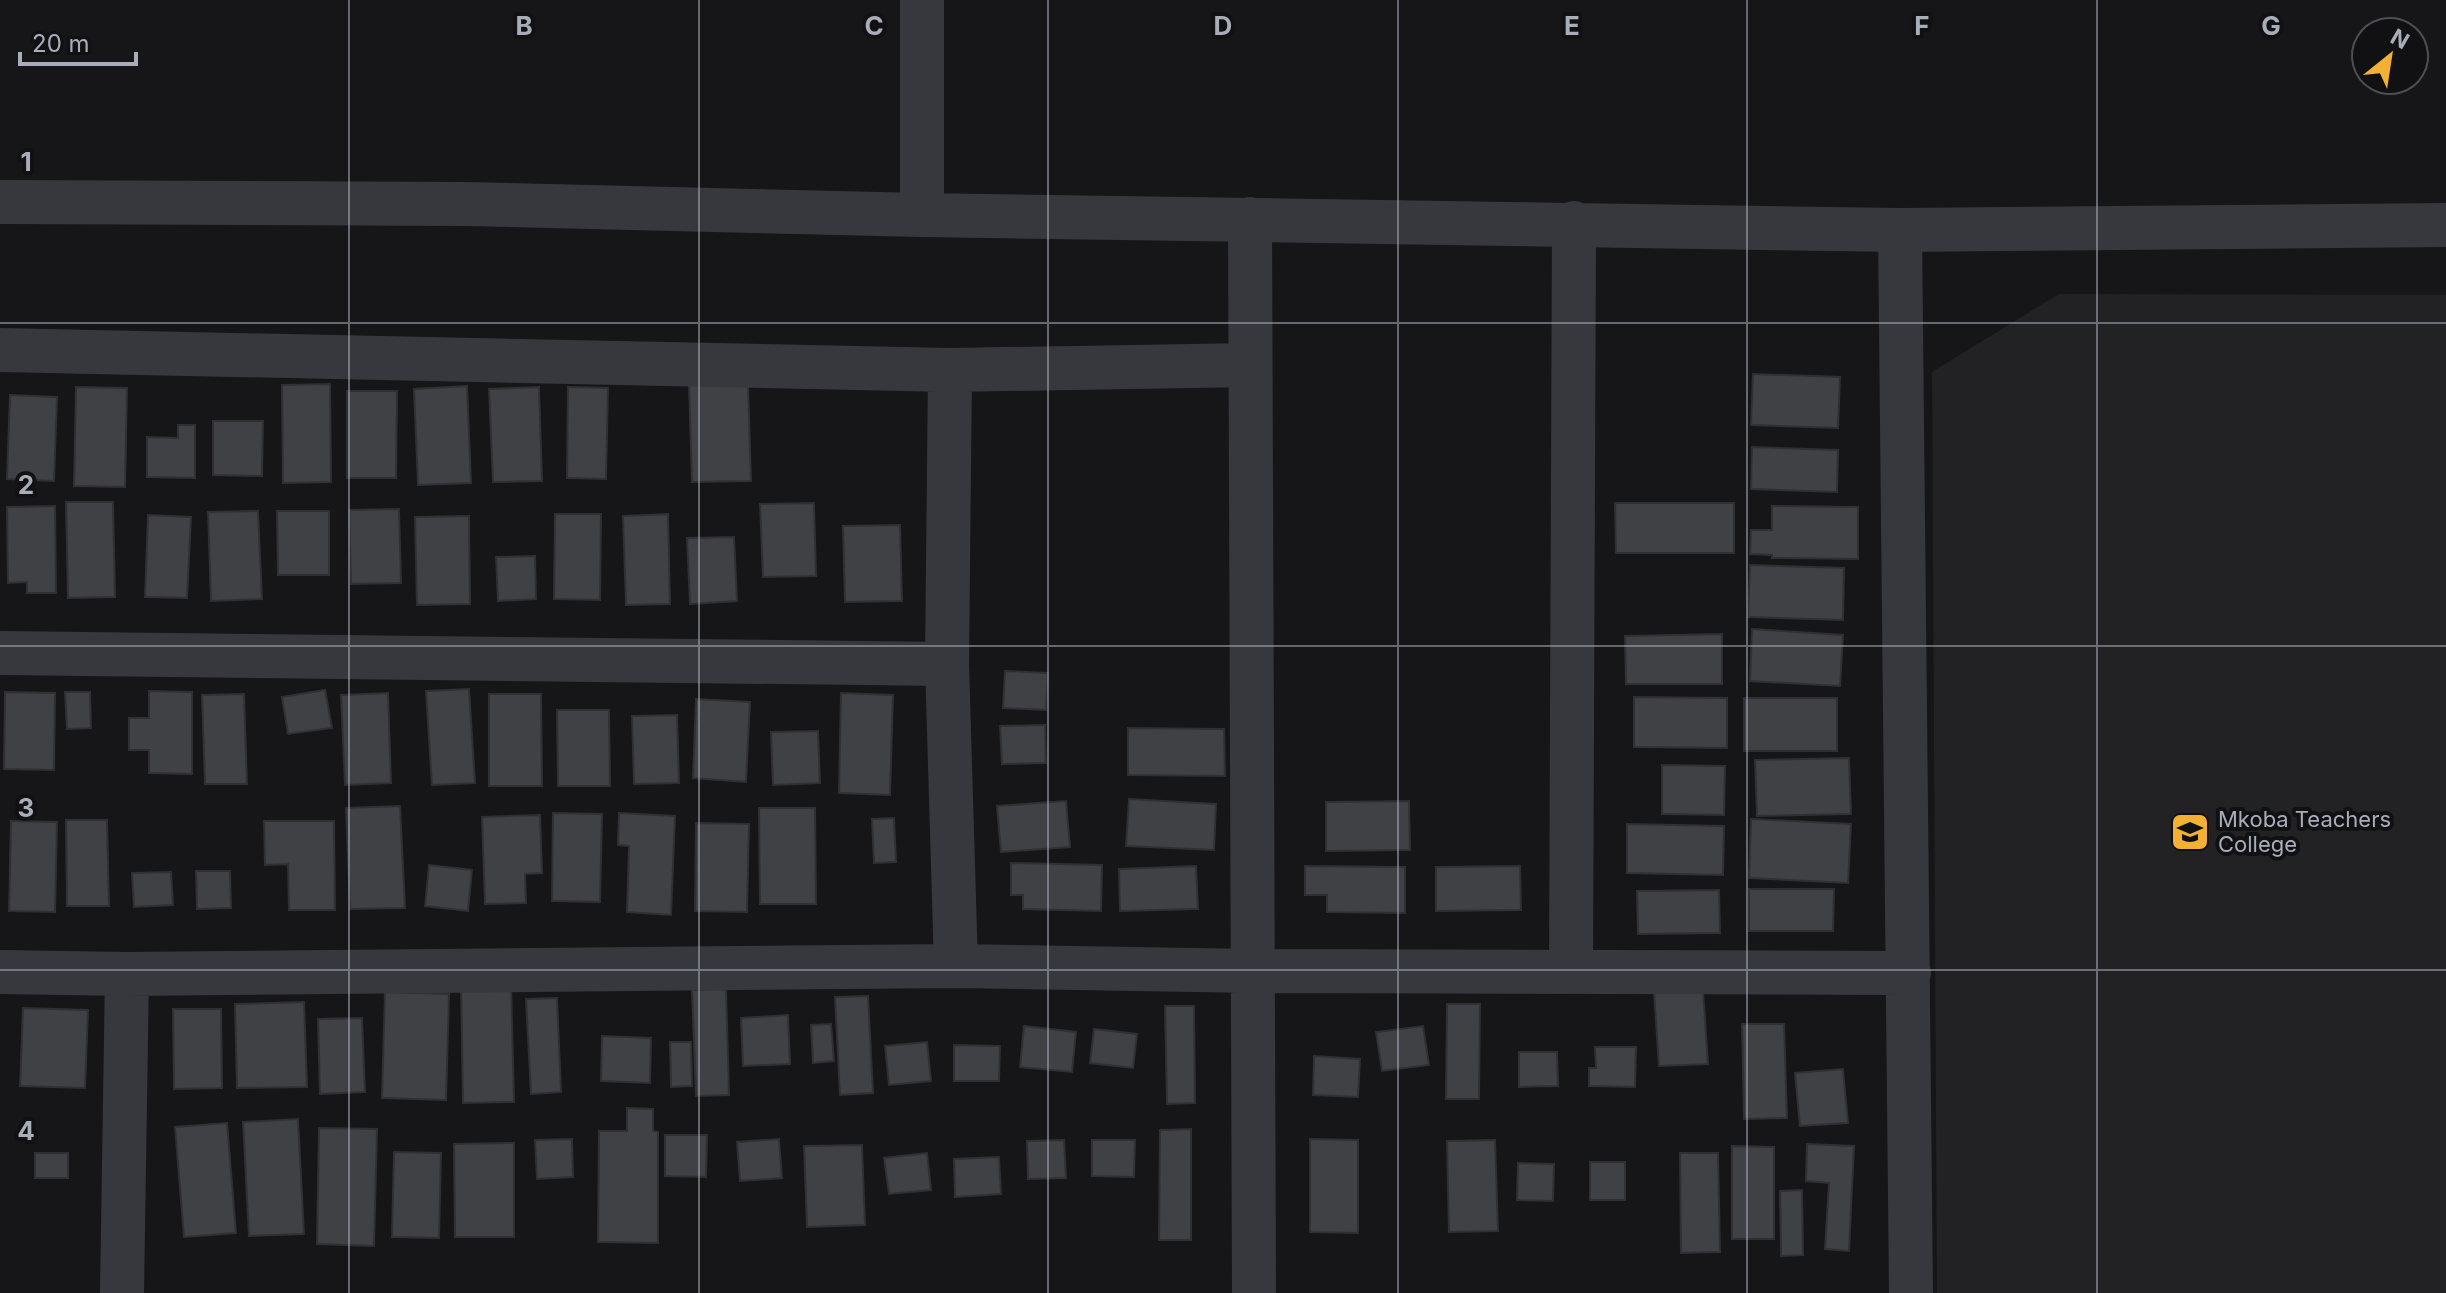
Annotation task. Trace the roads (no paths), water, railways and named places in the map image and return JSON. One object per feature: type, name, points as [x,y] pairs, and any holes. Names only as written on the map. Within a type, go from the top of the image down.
[{"type":"street","points":[[922,0],[922,215]]},
{"type":"street","points":[[0,202],[465,204],[922,215],[1900,230],[2446,225]]},
{"type":"street","points":[[1250,219],[1254,1293]]},
{"type":"street","points":[[1571,972],[1574,223]]},
{"type":"street","points":[[1900,230],[1911,1293]]},
{"type":"street","points":[[0,350],[950,370],[1249,365]]},
{"type":"street","points":[[950,370],[947,664],[956,966]]},
{"type":"street","points":[[0,653],[947,664]]},
{"type":"street","points":[[0,972],[127,974],[956,966],[1254,971],[1909,973]]},
{"type":"street","points":[[122,1293],[127,974]]},
{"type":"place","name":"Mkoba Teachers College","points":[[2190,832]]}]
